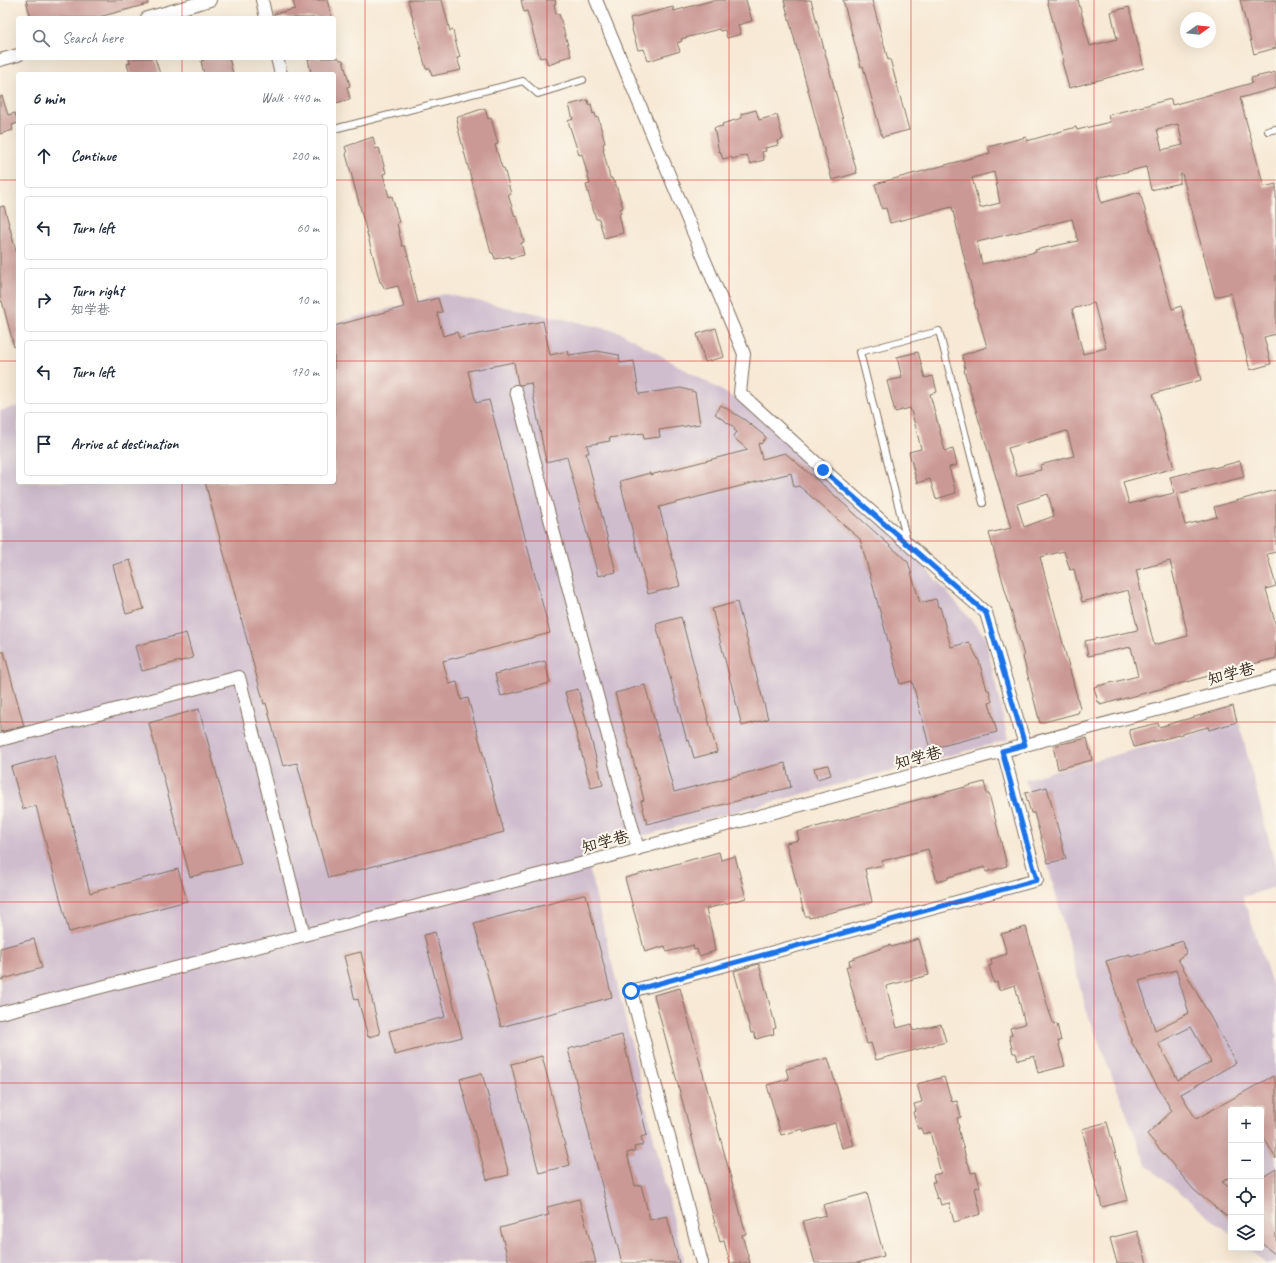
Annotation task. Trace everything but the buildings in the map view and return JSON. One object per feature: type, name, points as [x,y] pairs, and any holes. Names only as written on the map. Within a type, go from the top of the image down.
[{"type":"street","points":[[154,16],[210,0]]},
{"type":"street","points":[[262,0],[266,16]]},
{"type":"street","points":[[596,0],[744,354],[740,393],[823,470],[986,613],[1025,745]]},
{"type":"street","points":[[0,60],[16,56]]},
{"type":"street","points":[[278,60],[280,72]]},
{"type":"street","points":[[516,391],[638,849]]},
{"type":"street","points":[[0,740],[238,677],[304,935]]},
{"type":"street","name":"知学巷","points":[[0,1013],[638,849],[1276,678]]},
{"type":"street","points":[[702,1263],[631,991],[1037,880],[1002,751]]},
{"type":"lane","points":[[336,128],[523,81],[538,94],[583,80]]},
{"type":"lane","points":[[1268,131],[1276,129]]},
{"type":"lane","points":[[908,544],[860,352],[939,331],[983,503]]},
{"type":"shaded area","points":[[444,294],[620,332],[750,407],[905,544],[985,636],[1008,740],[585,851],[684,1263],[0,1263],[0,411],[16,407],[16,484],[336,484],[336,322]]},
{"type":"shaded area","points":[[1239,722],[1276,868],[1276,887],[1243,897],[1276,996],[1276,1263],[1266,1263],[1251,1251],[1264,1251],[1264,1107],[1228,1107],[1228,1233],[1147,1166],[1086,1009],[1025,779]]},
{"type":"route","points":[[631,991],[1037,880],[1002,751],[1025,745],[986,613],[823,470]]}]
